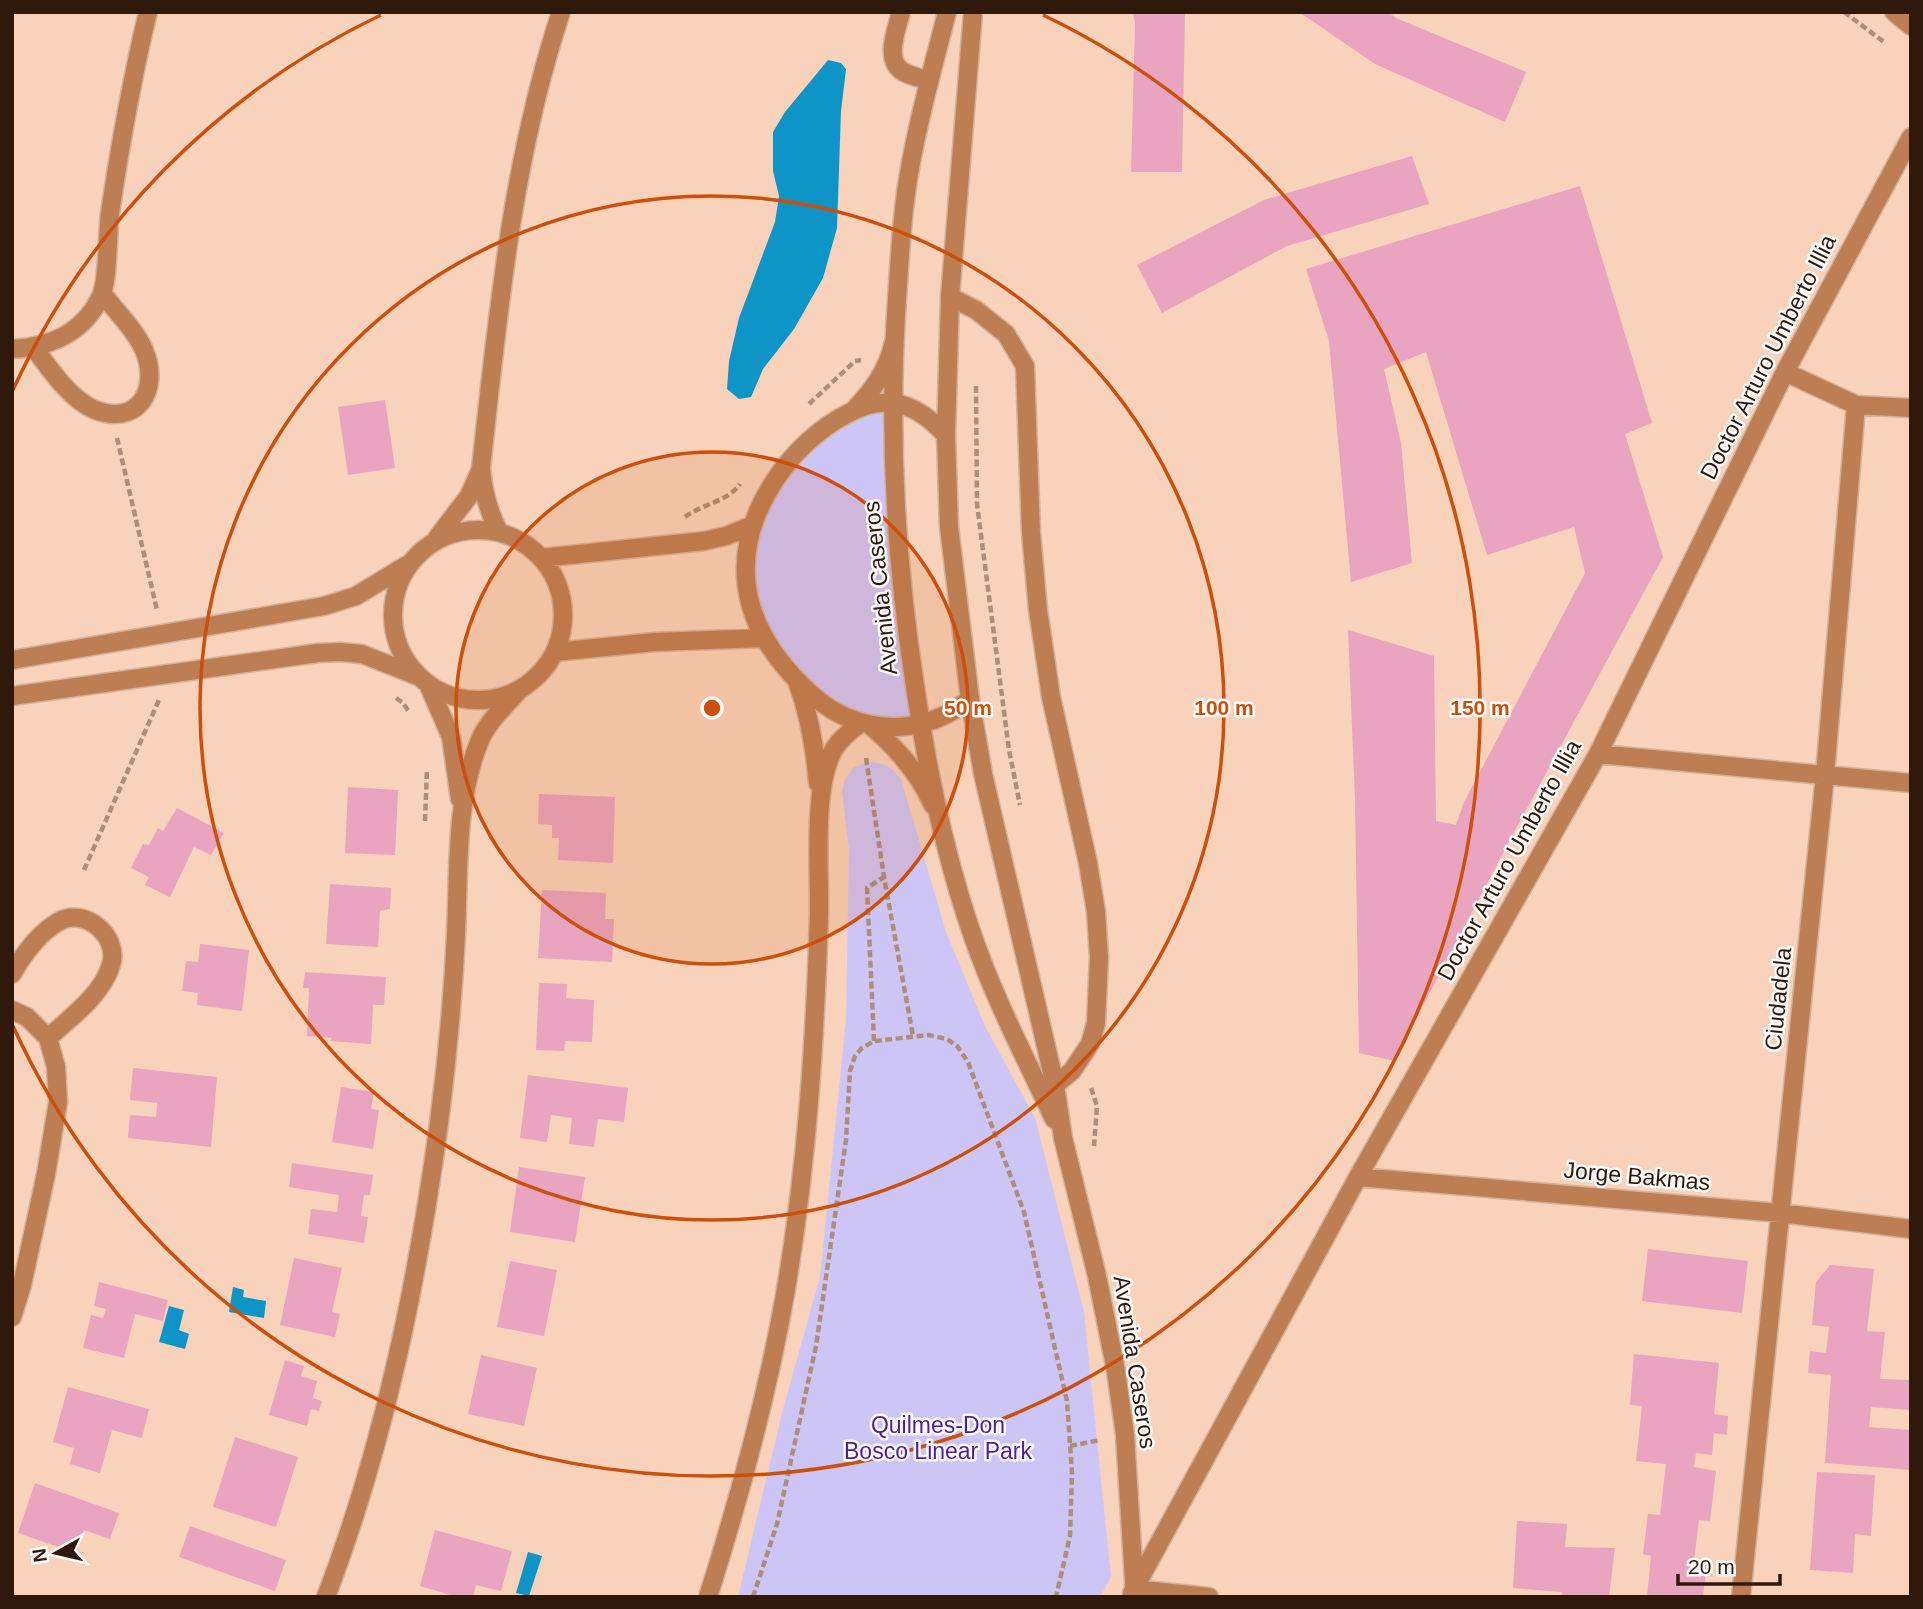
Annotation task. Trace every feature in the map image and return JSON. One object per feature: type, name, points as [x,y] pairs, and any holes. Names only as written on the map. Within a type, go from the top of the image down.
[{"type":"street","points":[[12,349],[34,348],[53,343],[78,327],[96,307],[103,294],[110,216],[137,55],[148,12]]},
{"type":"street","points":[[499,533],[483,493],[481,468],[502,270],[538,87],[561,12]]},
{"type":"street","points":[[901,12],[893,45],[894,62],[902,71],[929,80]]},
{"type":"street","name":"Avenida Caseros","points":[[947,12],[910,170],[900,251],[892,403],[895,520],[904,614],[920,725],[939,820],[971,932],[995,997],[1063,1138]]},
{"type":"street","name":"Avenida Caseros","points":[[973,12],[950,297],[946,435],[950,527],[970,699],[982,774],[1055,1086],[1063,1138],[1097,1276],[1116,1371],[1125,1435],[1133,1594]]},
{"type":"street","points":[[1895,13],[1911,26]]},
{"type":"street","name":"Doctor Arturo Umberto Illia","points":[[1133,1594],[1358,1177],[1598,754],[1785,372],[1911,137]]},
{"type":"street","points":[[34,348],[57,378],[92,408],[121,413],[134,409],[148,395],[152,377],[144,350],[103,294]]},
{"type":"street","points":[[950,297],[976,310],[1006,334],[1026,366],[1031,533],[1038,610],[1051,697],[1076,804],[1096,912],[1099,957],[1096,1023],[1090,1045],[1072,1071],[1055,1086]]},
{"type":"street","points":[[853,411],[882,375],[894,338]]},
{"type":"street","points":[[1785,372],[1856,405],[1911,408]]},
{"type":"street","points":[[946,435],[927,416],[892,403],[853,411],[829,424],[801,448],[779,473],[753,525],[746,556],[746,577],[750,606],[763,638],[797,681],[842,715],[866,724],[891,727],[920,725],[940,719],[970,699]]},
{"type":"street","name":"Ciudadela","points":[[1741,1597],[1825,775],[1856,405]]},
{"type":"street","points":[[12,660],[324,606],[356,596],[413,561],[432,543],[469,496],[481,468]]},
{"type":"street","points":[[541,558],[704,541],[753,525]]},
{"type":"street","points":[[326,1597],[382,1418],[411,1297],[439,1122],[455,950],[462,816],[472,763],[480,738],[490,723],[519,690],[540,674],[555,652],[562,628],[562,603],[555,579],[541,558],[522,542],[499,533],[476,530],[453,534],[432,543]]},
{"type":"street","points":[[413,561],[400,583],[393,607],[395,633],[404,657],[424,681],[450,737],[462,816]]},
{"type":"street","points":[[555,652],[655,642],[763,638]]},
{"type":"street","points":[[12,696],[341,652],[362,654],[424,681],[450,696],[473,701],[497,699],[519,690]]},
{"type":"street","points":[[797,681],[807,711],[815,751],[820,814]]},
{"type":"street","points":[[708,1597],[757,1429],[786,1289],[807,1127],[816,1007],[820,814],[824,771],[835,748],[866,724]]},
{"type":"street","points":[[866,724],[894,745],[912,768],[927,792],[939,820]]},
{"type":"street","points":[[1598,754],[1911,783]]},
{"type":"street","points":[[12,974],[40,935],[60,920],[75,917],[89,920],[99,927],[110,943],[112,964],[100,985],[79,1010],[48,1038]]},
{"type":"street","points":[[12,1010],[27,1017],[48,1038],[56,1067],[58,1102],[44,1186],[22,1285],[12,1317]]},
{"type":"street","name":"Jorge Bakmas","points":[[1358,1177],[1780,1213],[1911,1229]]},
{"type":"street","points":[[1133,1594],[1209,1597]]},
{"type":"path","points":[[1844,12],[1884,42]]},
{"type":"path","points":[[976,376],[977,504],[1009,750],[1022,817]]},
{"type":"path","points":[[866,724],[884,877],[913,1036]]},
{"type":"path","points":[[874,1041],[867,888],[884,877]]},
{"type":"path","points":[[753,1597],[777,1524],[816,1346],[846,1140],[850,1071],[855,1056],[874,1041],[929,1035],[947,1039],[957,1046],[968,1062],[1024,1212],[1067,1401],[1072,1473],[1070,1536],[1056,1597]]},
{"type":"path","points":[[1080,1059],[1097,1106],[1094,1146]]},
{"type":"green space","points":[[892,403],[921,725],[842,715],[780,662],[746,577],[765,498],[829,424]]},
{"type":"green space","name":"Quilmes-Don Bosco Linear Park","points":[[867,762],[886,766],[901,779],[946,932],[985,1026],[1035,1118],[1084,1312],[1111,1577],[1100,1597],[738,1597],[783,1409],[820,1277],[846,1019],[849,849],[842,791],[845,779],[853,768]]},
{"type":"water","points":[[828,60],[841,63],[846,69],[841,111],[837,228],[823,278],[794,329],[763,369],[751,397],[739,399],[727,389],[729,361],[739,318],[775,222],[779,196],[773,171],[773,132],[785,112]]},
{"type":"water","points":[[233,1287],[244,1290],[243,1297],[266,1301],[264,1318],[229,1312]]},
{"type":"water","points":[[169,1306],[184,1310],[179,1330],[189,1334],[185,1349],[159,1342]]},
{"type":"water","points":[[528,1552],[542,1556],[529,1596],[516,1593]]},
{"type":"building","points":[[1133,12],[1185,12],[1182,172],[1131,172],[1135,24]]},
{"type":"building","points":[[1299,12],[1388,12],[1396,18],[1526,72],[1505,122],[1375,64]]},
{"type":"building","points":[[1412,156],[1429,204],[1287,246],[1162,313],[1137,265],[1264,200]]},
{"type":"building","points":[[1580,186],[1652,423],[1625,434],[1663,557],[1394,1061],[1359,1053],[1355,800],[1348,630],[1434,656],[1436,821],[1456,825],[1464,802],[1585,573],[1574,527],[1487,555],[1426,352],[1384,369],[1401,443],[1412,563],[1351,582],[1329,341],[1306,269]]},
{"type":"building","points":[[385,400],[395,468],[348,475],[338,407]]},
{"type":"building","points":[[348,787],[398,790],[395,855],[345,853]]},
{"type":"building","points":[[539,794],[615,797],[613,863],[558,860],[559,838],[552,838],[552,825],[538,824]]},
{"type":"building","points":[[177,808],[224,833],[211,855],[194,847],[170,897],[145,885],[149,877],[131,868],[143,844],[149,845],[158,828],[163,831]]},
{"type":"building","points":[[330,884],[391,888],[390,909],[380,911],[378,947],[326,944]]},
{"type":"building","points":[[542,890],[606,893],[605,919],[614,919],[612,962],[538,958]]},
{"type":"building","points":[[200,944],[249,950],[242,1011],[197,1005],[198,993],[182,991],[186,961],[198,962]]},
{"type":"building","points":[[305,972],[386,977],[384,1005],[373,1005],[371,1044],[330,1041],[332,1038],[307,1036],[309,988],[303,988]]},
{"type":"building","points":[[539,983],[567,984],[566,998],[594,1000],[592,1042],[565,1041],[564,1051],[536,1050]]},
{"type":"building","points":[[133,1068],[217,1077],[211,1147],[128,1138],[130,1115],[156,1117],[157,1103],[130,1100]]},
{"type":"building","points":[[528,1075],[628,1088],[624,1122],[598,1119],[594,1147],[569,1144],[572,1118],[551,1115],[547,1142],[520,1138]]},
{"type":"building","points":[[341,1087],[374,1092],[371,1109],[379,1110],[373,1149],[332,1142]]},
{"type":"building","points":[[292,1163],[373,1175],[370,1195],[364,1195],[361,1216],[368,1217],[364,1243],[308,1234],[311,1209],[337,1212],[339,1195],[289,1187]]},
{"type":"building","points":[[519,1167],[585,1177],[575,1242],[510,1232]]},
{"type":"building","points":[[1648,1249],[1748,1261],[1742,1313],[1642,1301]]},
{"type":"building","points":[[294,1258],[342,1268],[332,1312],[340,1314],[335,1337],[280,1325]]},
{"type":"building","points":[[510,1261],[557,1270],[544,1336],[497,1327]]},
{"type":"building","points":[[1830,1265],[1874,1269],[1867,1331],[1885,1332],[1880,1379],[1911,1380],[1911,1410],[1871,1407],[1869,1427],[1911,1430],[1911,1470],[1825,1463],[1831,1375],[1808,1373],[1810,1351],[1826,1353],[1829,1327],[1812,1325],[1816,1282]]},
{"type":"building","points":[[99,1282],[168,1300],[163,1321],[135,1314],[124,1358],[83,1348],[91,1315],[103,1318],[106,1309],[94,1306]]},
{"type":"building","points":[[1634,1354],[1719,1363],[1714,1414],[1728,1416],[1727,1435],[1714,1433],[1712,1455],[1696,1453],[1694,1467],[1716,1471],[1710,1521],[1699,1520],[1694,1561],[1707,1562],[1703,1597],[1647,1597],[1651,1556],[1643,1554],[1648,1514],[1660,1515],[1666,1464],[1636,1461],[1642,1406],[1630,1405]]},
{"type":"building","points":[[481,1355],[537,1368],[524,1426],[468,1414]]},
{"type":"building","points":[[285,1360],[304,1366],[301,1376],[317,1381],[313,1398],[322,1401],[319,1411],[311,1409],[307,1426],[269,1415]]},
{"type":"building","points":[[68,1387],[149,1409],[142,1438],[112,1430],[100,1473],[70,1464],[74,1448],[53,1442]]},
{"type":"building","points":[[235,1437],[298,1457],[276,1527],[213,1507]]},
{"type":"building","points":[[1817,1472],[1875,1475],[1871,1536],[1855,1534],[1853,1573],[1810,1570]]},
{"type":"building","points":[[35,1483],[119,1513],[110,1539],[84,1530],[76,1553],[18,1533]]},
{"type":"building","points":[[1517,1521],[1567,1524],[1565,1547],[1615,1548],[1609,1597],[1561,1597],[1562,1592],[1513,1588]]},
{"type":"building","points":[[190,1526],[286,1560],[275,1591],[179,1557]]},
{"type":"building","points":[[435,1530],[512,1551],[501,1591],[476,1585],[473,1597],[457,1597],[420,1586]]}]
